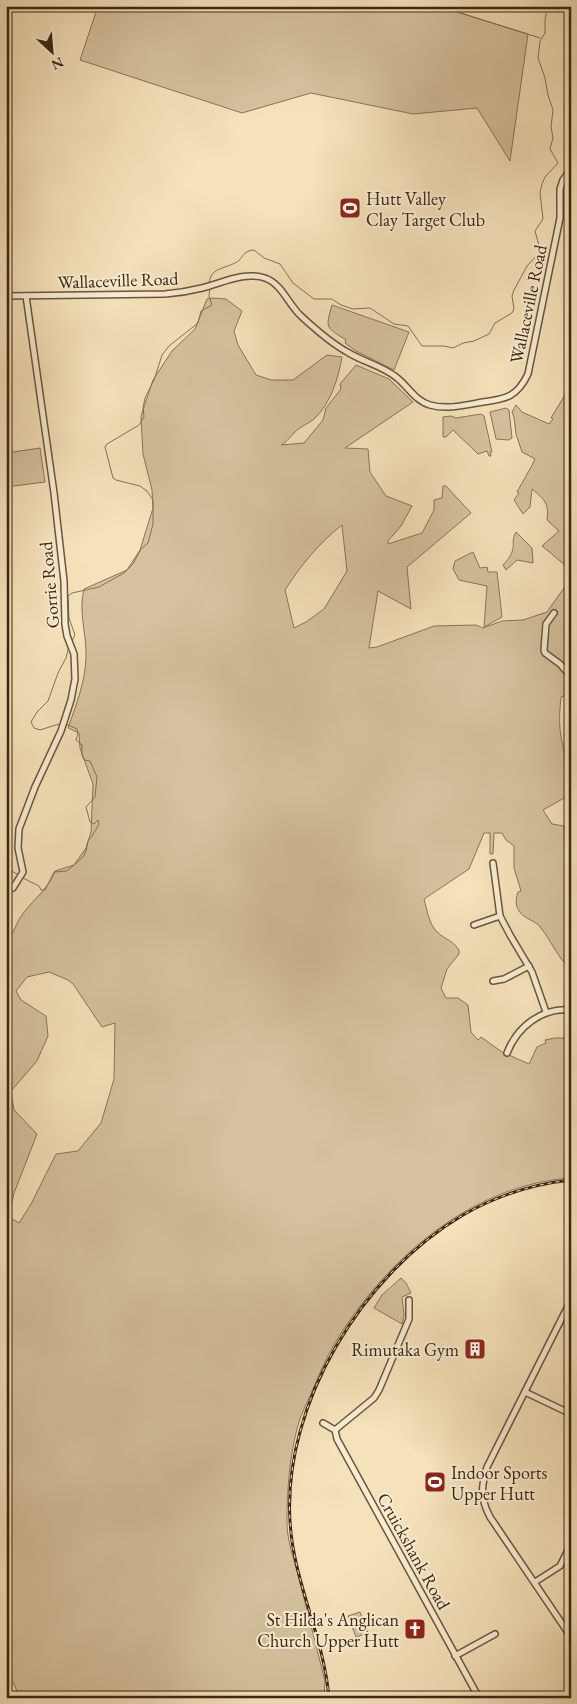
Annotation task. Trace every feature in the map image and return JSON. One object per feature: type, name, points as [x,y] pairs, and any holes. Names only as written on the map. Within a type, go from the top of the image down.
[{"type":"street","points":[[571,12],[569,22],[571,30]]},
{"type":"street","name":"Wallaceville Road","points":[[6,296],[165,294],[205,288],[243,277],[259,277],[271,281],[281,290],[300,315],[331,340],[347,352],[395,376],[425,404],[451,407],[506,398],[517,391],[528,374],[560,218],[560,189],[563,180],[571,169]]},
{"type":"street","name":"Gorrie Road","points":[[13,888],[23,872],[18,848],[19,829],[35,787],[61,731],[71,700],[75,679],[73,648],[67,636],[64,610],[64,581],[55,501],[26,296]]},
{"type":"street","points":[[554,613],[546,624],[544,650],[571,677]]},
{"type":"street","points":[[493,863],[500,916],[529,966],[546,1012]]},
{"type":"street","points":[[474,924],[500,916]]},
{"type":"street","points":[[492,981],[504,979],[529,966]]},
{"type":"street","points":[[507,1053],[522,1028],[546,1012],[571,1010]]},
{"type":"street","points":[[323,1422],[335,1430],[374,1398],[409,1319],[410,1300]]},
{"type":"street","points":[[571,1300],[487,1467],[482,1483],[482,1499],[490,1517],[571,1637]]},
{"type":"street","points":[[525,1392],[571,1414]]},
{"type":"street","name":"Cruickshank Road","points":[[335,1430],[337,1439],[479,1698]]},
{"type":"street","points":[[535,1582],[560,1566],[568,1550]]},
{"type":"street","points":[[455,1656],[495,1634]]},
{"type":"shaded area","points":[[98,6],[438,6],[528,34],[510,161],[477,108],[413,114],[311,93],[242,113],[80,60]]},
{"type":"shaded area","points":[[207,299],[226,299],[242,311],[234,331],[238,345],[256,375],[271,380],[293,380],[327,355],[342,357],[336,382],[325,406],[314,419],[297,430],[281,445],[304,443],[323,420],[326,408],[341,389],[340,384],[356,365],[389,379],[413,402],[345,448],[368,449],[370,472],[386,496],[412,506],[401,526],[388,541],[388,544],[422,533],[434,510],[434,500],[442,498],[443,486],[446,486],[471,513],[407,567],[411,609],[378,591],[369,648],[377,647],[434,626],[476,625],[483,628],[502,621],[523,620],[547,612],[571,578],[571,694],[561,697],[560,721],[571,791],[567,792],[566,797],[543,810],[552,824],[564,826],[571,877],[571,969],[562,960],[540,927],[521,914],[518,909],[516,904],[517,897],[518,892],[521,891],[514,868],[514,846],[506,840],[502,833],[494,833],[493,854],[490,854],[490,833],[484,833],[469,869],[424,899],[434,929],[459,950],[459,954],[447,969],[441,988],[446,998],[458,998],[468,1005],[471,1032],[478,1040],[481,1037],[502,1052],[529,1064],[537,1047],[546,1043],[545,1040],[571,1038],[571,1178],[534,1184],[499,1195],[465,1211],[434,1232],[405,1256],[379,1283],[355,1312],[326,1361],[297,1429],[292,1452],[287,1500],[288,1536],[325,1681],[324,1698],[20,1698],[6,1666],[6,943],[26,909],[48,884],[55,871],[74,865],[86,848],[91,832],[93,784],[80,748],[79,733],[68,728],[80,694],[86,658],[82,598],[84,589],[127,570],[140,550],[153,508],[152,490],[143,454],[141,416],[153,380],[172,351],[195,329]],"holes":[[[342,525],[347,571],[324,609],[294,628],[285,590],[311,555]],[[49,972],[73,984],[102,1027],[115,1023],[114,1079],[101,1123],[78,1151],[56,1154],[31,1204],[19,1223],[9,1217],[14,1193],[37,1134],[14,1110],[11,1091],[37,1061],[48,1036],[46,1016],[21,1000],[16,991],[27,977]]]},
{"type":"shaded area","points":[[332,305],[409,332],[394,370],[356,351],[345,343],[346,340],[331,330],[328,319]]},
{"type":"shaded area","points":[[571,385],[571,570],[542,546],[559,531],[547,520],[547,506],[543,499],[532,489],[530,507],[523,514],[514,500],[535,459],[522,452],[512,412],[516,405],[522,412],[549,424]]},
{"type":"shaded area","points":[[506,408],[509,410],[512,438],[509,440],[496,439],[490,412]]},
{"type":"shaded area","points":[[481,414],[484,416],[492,452],[490,452],[491,456],[489,456],[487,451],[478,454],[453,430],[446,437],[443,437],[443,417],[451,416],[456,418]]},
{"type":"shaded area","points":[[40,448],[45,482],[6,487],[6,453]]},
{"type":"shaded area","points":[[516,532],[532,548],[533,563],[517,560],[506,570],[503,565],[512,552]]},
{"type":"shaded area","points":[[473,552],[480,568],[487,567],[488,572],[497,572],[502,617],[484,627],[487,586],[459,580],[453,569],[455,561]]},
{"type":"shaded area","points":[[401,1278],[411,1293],[402,1297],[404,1315],[402,1324],[374,1308],[382,1295]]},
{"type":"shaded area","points":[[360,1612],[368,1633],[356,1637],[348,1616]]},
{"type":"waterway","points":[[438,6],[540,38]]},
{"type":"waterway","points":[[209,284],[215,272],[235,263],[245,253],[254,250],[264,258],[280,264],[293,283],[314,299],[332,299],[341,305],[353,309],[370,308],[394,324],[408,326],[422,346],[453,348],[489,334],[495,323],[512,313],[514,309],[512,296],[514,290],[527,266],[539,253],[540,249],[535,231],[543,219],[540,193],[545,177],[558,163],[550,149],[553,138],[551,127],[553,110],[538,58],[540,41],[545,33],[545,19],[548,6]]},
{"type":"waterway","points":[[71,643],[75,635],[69,618],[68,596],[72,593],[99,587],[124,573],[133,564],[141,549],[148,543],[153,524],[153,500],[147,491],[140,486],[113,478],[105,447],[139,425],[144,417],[145,398],[154,380],[162,355],[169,346],[198,323],[201,311],[212,305],[209,296],[210,288]]},
{"type":"waterway","points":[[59,724],[40,730],[34,728],[31,722],[37,712],[48,701],[69,646]]},
{"type":"waterway","points":[[23,878],[39,886],[41,890],[45,890],[54,872],[67,871],[83,857],[88,841],[99,824],[98,820],[94,824],[90,822],[86,807],[95,797],[97,777],[90,761],[84,760],[82,745],[76,740],[77,729],[66,724]]},
{"type":"waterway","points":[[6,868],[19,875]]},
{"type":"railway","points":[[329,1698],[321,1653],[302,1587],[292,1543],[290,1521],[291,1476],[300,1432],[315,1388],[336,1346],[362,1307],[393,1271],[427,1240],[463,1215],[488,1202],[529,1188],[571,1180]]},
{"type":"place","name":"Hutt Valley Clay Target Club","points":[[350,208]]},
{"type":"place","name":"Rimutaka Gym","points":[[475,1349]]},
{"type":"place","name":"Indoor Sports Upper Hutt","points":[[435,1482]]},
{"type":"place","name":"St Hilda's Anglican Church Upper Hutt","points":[[415,1629]]}]
